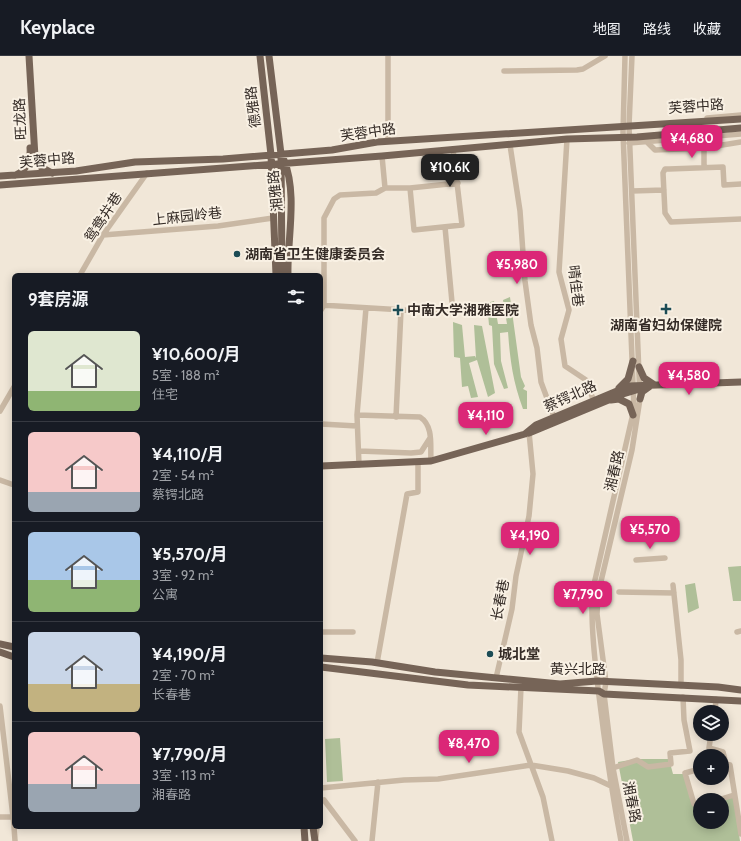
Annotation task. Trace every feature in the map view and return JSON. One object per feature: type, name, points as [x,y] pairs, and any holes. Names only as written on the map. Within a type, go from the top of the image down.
[{"type":"main road","name":"旺龙路","points":[[16,175],[26,167],[30,157],[25,56]]},
{"type":"main road","name":"旺龙路","points":[[29,56],[35,157],[41,167],[52,173]]},
{"type":"main road","name":"德雅路","points":[[260,56],[272,155]]},
{"type":"main road","name":"德雅路","points":[[269,56],[281,154]]},
{"type":"main road","name":"芙蓉中路","points":[[0,176],[52,173],[135,162],[272,155],[332,150],[388,142],[741,119]]},
{"type":"main road","name":"芙蓉中路","points":[[0,185],[382,156],[567,139],[630,139],[741,128]]},
{"type":"main road","points":[[630,139],[646,141]]},
{"type":"main road","name":"湘雅路","points":[[281,154],[283,163],[282,273]]},
{"type":"main road","name":"湘雅路","points":[[272,155],[276,273]]},
{"type":"main road","name":"湘雅路","points":[[283,163],[288,172],[291,233],[288,273]]},
{"type":"main road","points":[[619,389],[628,379],[633,361]]},
{"type":"main road","points":[[639,367],[644,378],[652,385],[642,392],[640,399]]},
{"type":"main road","name":"蔡锷北路","points":[[529,433],[536,425],[619,389],[652,385],[741,382]]},
{"type":"main road","name":"蔡锷北路","points":[[652,385],[741,386]]},
{"type":"main road","name":"蔡锷北路","points":[[323,466],[359,466],[430,461],[488,446],[529,433],[637,387]]},
{"type":"main road","points":[[605,401],[619,400],[626,402],[631,407],[633,415]]},
{"type":"main road","points":[[0,644],[12,647]]},
{"type":"main road","points":[[0,652],[12,656]]},
{"type":"main road","name":"黄兴北路","points":[[323,658],[377,663],[435,672],[560,684],[597,681],[741,690]]},
{"type":"main road","name":"黄兴北路","points":[[323,668],[468,685],[741,701]]},
{"type":"main road","points":[[323,673],[341,670]]},
{"type":"main road","points":[[304,829],[305,841]]},
{"type":"main road","points":[[313,829],[315,841]]},
{"type":"street","points":[[388,56],[388,142]]},
{"type":"street","points":[[504,71],[577,70],[589,66],[605,56]]},
{"type":"street","points":[[625,56],[627,126]]},
{"type":"street","points":[[627,126],[632,56]]},
{"type":"street","name":"芙蓉中路","points":[[627,126],[741,115]]},
{"type":"street","name":"湘春路","points":[[627,126],[630,139],[639,367],[633,415],[592,593],[597,681],[601,692],[613,768],[627,841]]},
{"type":"street","points":[[646,141],[741,134]]},
{"type":"street","name":"晴佳巷","points":[[567,139],[560,272],[569,310],[561,339],[565,366],[586,380],[593,400]]},
{"type":"street","name":"湘春路","points":[[621,841],[611,786],[601,692],[606,682],[597,614],[598,594],[632,450],[640,399],[633,361],[630,139]]},
{"type":"street","points":[[646,141],[655,150],[704,148],[741,142]]},
{"type":"street","points":[[510,145],[520,211],[525,281],[531,325],[537,348],[541,382],[554,417]]},
{"type":"street","points":[[704,148],[704,167]]},
{"type":"street","points":[[410,188],[414,230],[462,225],[453,150]]},
{"type":"street","points":[[382,156],[385,188]]},
{"type":"street","points":[[741,184],[724,185],[723,167],[665,169],[663,173],[665,213],[671,222],[741,219]]},
{"type":"street","name":"鸳鸯井巷","points":[[81,273],[104,235],[147,173]]},
{"type":"street","points":[[323,273],[324,218],[334,199],[340,195],[376,193],[385,188],[410,188],[458,183]]},
{"type":"street","points":[[632,191],[664,190]]},
{"type":"street","name":"上麻园岭巷","points":[[104,235],[218,226],[273,218]]},
{"type":"street","points":[[323,307],[453,313],[445,227]]},
{"type":"street","points":[[359,466],[357,415],[366,308]]},
{"type":"street","points":[[396,417],[401,310]]},
{"type":"street","points":[[0,411],[12,390]]},
{"type":"street","points":[[357,415],[420,417],[426,421],[429,429],[430,461]]},
{"type":"street","points":[[323,424],[357,426]]},
{"type":"street","name":"长春巷","points":[[496,678],[512,608],[516,576],[529,516],[533,474],[529,433]]},
{"type":"street","points":[[359,451],[421,452],[430,438]]},
{"type":"street","points":[[377,663],[407,494],[418,492],[418,463]]},
{"type":"street","points":[[0,480],[12,484]]},
{"type":"street","points":[[636,560],[665,558]]},
{"type":"street","points":[[673,585],[681,660],[682,686]]},
{"type":"street","points":[[619,592],[674,593]]},
{"type":"street","points":[[323,632],[353,632]]},
{"type":"street","points":[[521,687],[519,732],[543,797],[552,841]]},
{"type":"street","points":[[613,768],[637,760],[648,768],[671,764],[670,753],[690,751],[684,720],[683,697]]},
{"type":"street","points":[[715,705],[716,699]]},
{"type":"street","points":[[0,706],[12,801]]},
{"type":"street","points":[[710,741],[709,748],[712,749]]},
{"type":"street","points":[[323,788],[378,782],[438,779],[531,765],[587,776],[611,786]]},
{"type":"street","points":[[729,765],[741,834]]},
{"type":"street","points":[[693,770],[685,773],[693,801]]},
{"type":"street","points":[[372,841],[378,782]]},
{"type":"street","points":[[729,797],[734,795]]},
{"type":"street","points":[[324,800],[355,841]]},
{"type":"street","points":[[0,817],[12,817]]},
{"type":"street","points":[[14,829],[15,841]]},
{"type":"street","points":[[315,841],[317,829]]},
{"type":"green space","points":[[510,297],[521,377],[525,386],[523,389],[527,391],[527,409],[523,409],[514,380],[508,332],[500,333],[501,361],[508,388],[504,389],[494,364],[492,326],[489,325],[487,303],[494,301],[498,324],[507,324],[503,300]]},
{"type":"green space","points":[[453,322],[462,325],[465,357],[475,356],[476,358],[474,325],[482,326],[495,393],[488,397],[477,360],[469,363],[478,397],[471,398],[468,386],[462,387],[460,358],[454,357]]},
{"type":"green space","points":[[741,566],[741,601],[733,601],[728,567]]},
{"type":"green space","points":[[695,583],[699,608],[688,613],[685,585]]},
{"type":"green space","points":[[340,738],[343,781],[327,782],[325,739]]},
{"type":"green space","points":[[636,759],[669,759],[673,774],[683,774],[693,803],[693,829],[729,829],[729,797],[733,796],[740,841],[633,841],[618,762]]},
{"type":"place","name":"湖南省卫生健康委员会","points":[[237,254]]},
{"type":"place","name":"湖南省妇幼保健院","points":[[666,309]]},
{"type":"place","name":"中南大学湘雅医院","points":[[398,310]]},
{"type":"place","name":"城北堂","points":[[490,654]]}]
